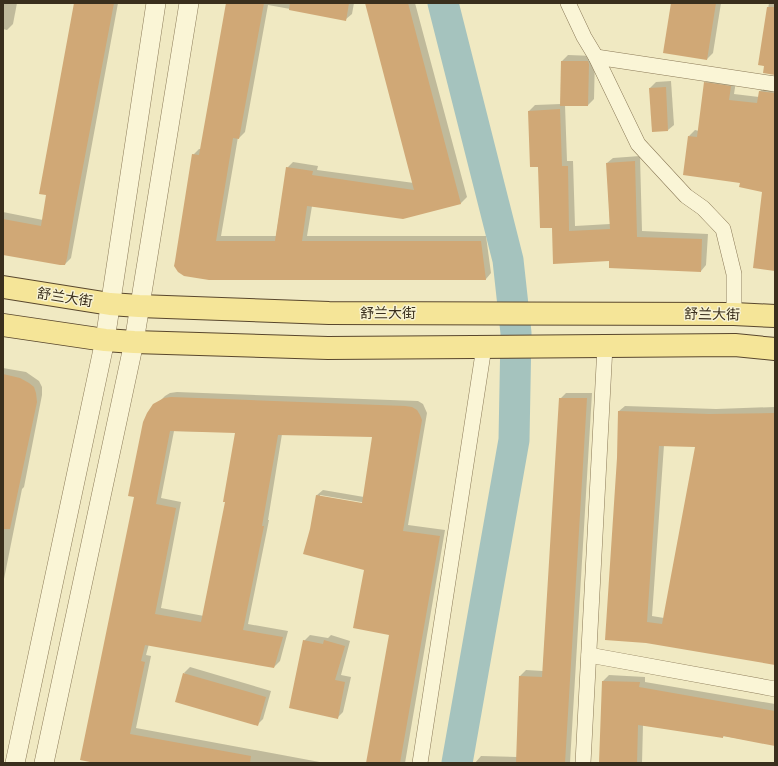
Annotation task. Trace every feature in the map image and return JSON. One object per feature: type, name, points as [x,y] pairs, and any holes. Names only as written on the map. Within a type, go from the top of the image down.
[{"type":"main road","name":"舒兰大街","points":[[3,287],[110,304],[139,306],[329,313],[734,314],[775,316]]},
{"type":"main road","points":[[3,325],[105,340],[134,342],[328,348],[735,345],[775,349]]},
{"type":"street","points":[[15,763],[105,340],[156,3]]},
{"type":"street","points":[[44,763],[134,342],[189,3]]},
{"type":"street","points":[[568,3],[638,144],[686,196],[703,208],[723,229],[734,274],[734,314]]},
{"type":"street","points":[[596,57],[775,84]]},
{"type":"street","points":[[583,763],[605,346]]},
{"type":"street","points":[[420,763],[484,347]]},
{"type":"street","points":[[588,655],[775,689]]},
{"type":"building","points":[[74,3],[114,3],[67,258],[65,265],[60,265],[3,255],[3,219],[41,226],[46,195],[39,194]]},
{"type":"building","points":[[226,3],[264,3],[239,139],[233,138],[216,241],[275,241],[286,167],[313,171],[312,175],[414,190],[365,3],[408,3],[461,204],[403,219],[307,206],[302,241],[481,241],[486,280],[209,280],[184,276],[178,272],[174,266],[192,154],[199,155]]},
{"type":"building","points":[[290,3],[349,3],[346,21],[289,10]]},
{"type":"building","points":[[671,3],[716,3],[707,60],[663,53]]},
{"type":"building","points":[[767,7],[775,7],[775,75],[763,73],[764,66],[758,65]]},
{"type":"building","points":[[561,61],[588,61],[588,106],[560,106]]},
{"type":"building","points":[[704,82],[731,86],[729,100],[757,103],[759,91],[775,93],[775,271],[753,268],[762,192],[739,187],[740,183],[683,175],[688,136],[697,137]]},
{"type":"building","points":[[666,87],[668,131],[652,132],[649,88]]},
{"type":"building","points":[[560,109],[562,166],[568,166],[569,231],[610,229],[606,163],[635,161],[637,237],[702,239],[701,272],[609,268],[609,261],[553,264],[552,228],[540,228],[538,167],[530,167],[528,111]]},
{"type":"building","points":[[3,374],[20,378],[34,387],[37,402],[10,529],[3,529]]},
{"type":"building","points":[[171,397],[405,406],[412,407],[417,410],[422,420],[403,531],[440,536],[400,763],[366,763],[389,635],[353,628],[364,570],[303,554],[310,529],[316,495],[362,503],[372,437],[278,435],[262,526],[264,526],[243,630],[283,637],[274,668],[145,645],[141,661],[145,662],[130,734],[251,756],[250,763],[95,763],[80,760],[134,497],[128,496],[143,422],[153,404],[164,398]],"holes":[[[170,431],[235,433],[223,502],[225,502],[201,622],[155,614],[176,508],[156,504]]]},
{"type":"building","points":[[559,398],[587,398],[565,763],[516,763],[519,676],[542,677]]},
{"type":"building","points":[[618,411],[709,414],[775,413],[775,665],[646,643],[605,640],[617,458]],"holes":[[[659,446],[695,447],[662,624],[647,622]]]},
{"type":"building","points":[[303,640],[323,644],[324,640],[345,646],[335,680],[345,682],[338,719],[289,708]]},
{"type":"building","points":[[183,673],[266,697],[258,726],[175,702]]},
{"type":"building","points":[[602,681],[640,682],[639,687],[775,711],[775,746],[723,736],[723,738],[638,725],[637,763],[599,763]]},
{"type":"waterway","points":[[443,3],[508,260],[516,333],[514,440],[457,763]]}]
